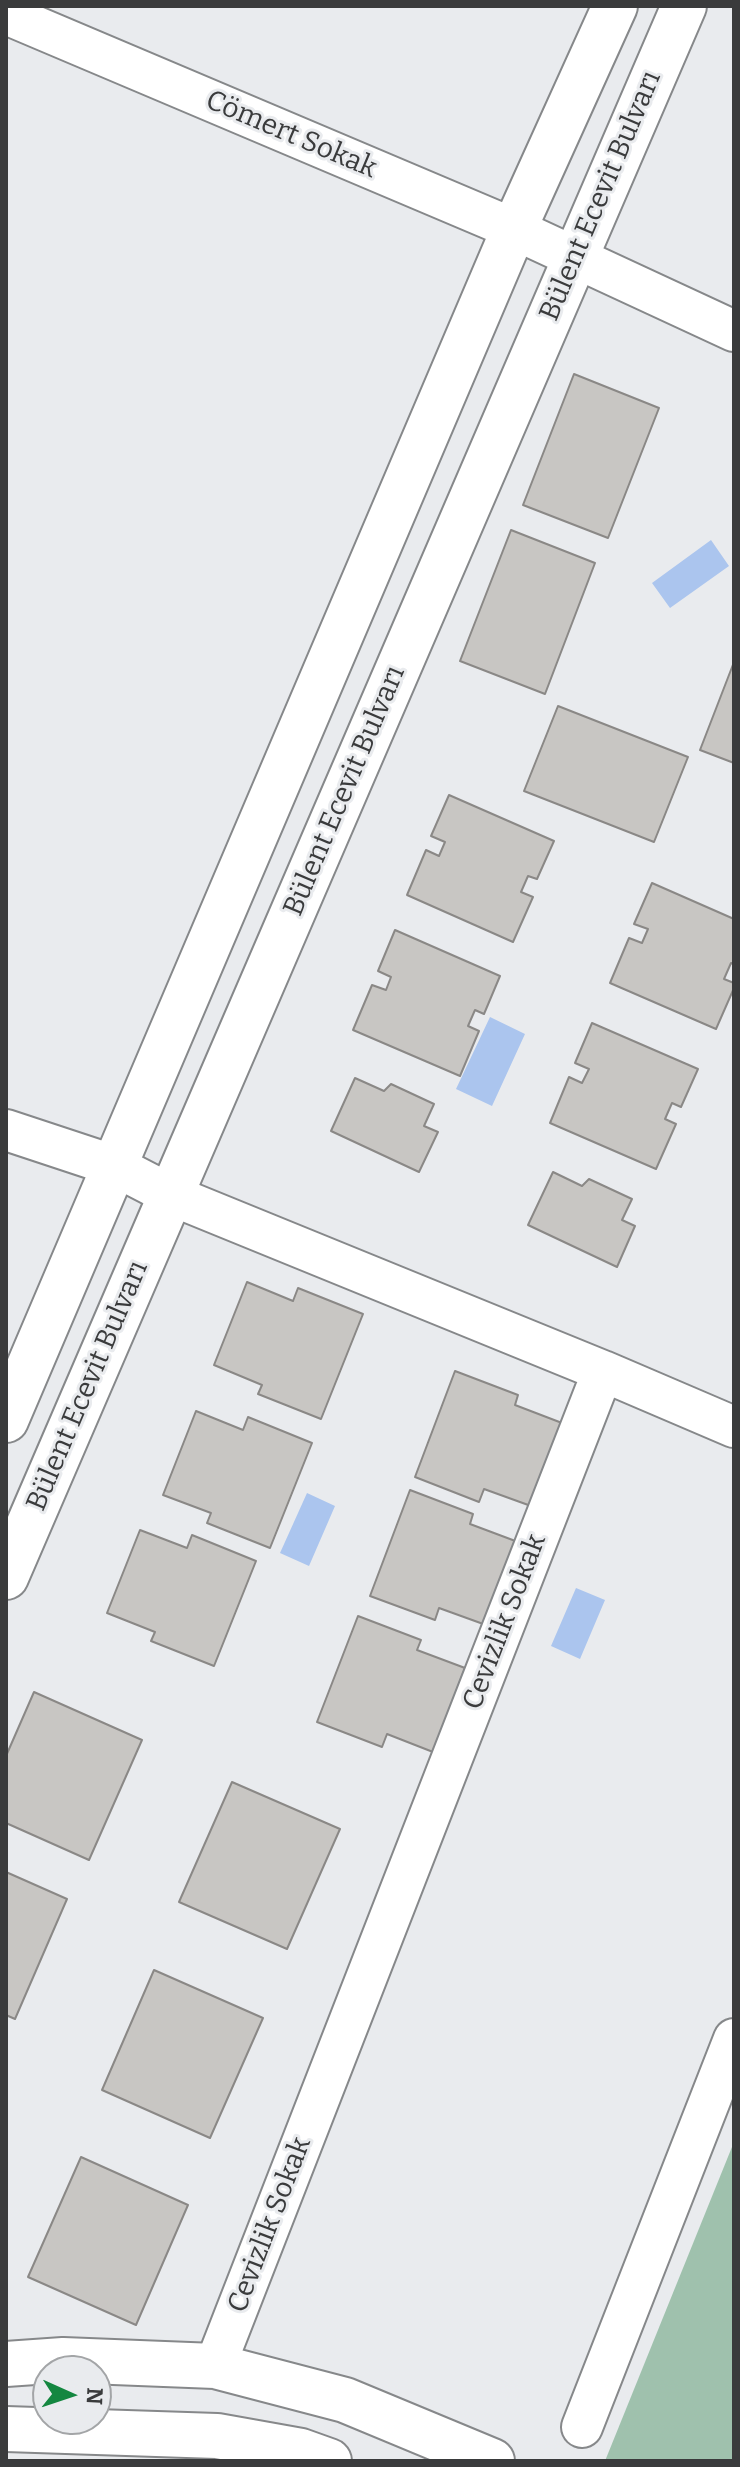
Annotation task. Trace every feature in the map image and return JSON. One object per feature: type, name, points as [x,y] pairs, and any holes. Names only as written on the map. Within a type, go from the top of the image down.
[{"type":"main road","points":[[6,1420],[514,229],[615,6]]},
{"type":"main road","name":"Bülent Ecevit Bulvarı","points":[[6,1577],[684,6]]},
{"type":"main road","points":[[6,2364],[63,2360],[215,2366],[345,2400],[492,2461]]},
{"type":"main road","points":[[6,2429],[217,2436],[301,2451],[329,2461]]},
{"type":"street","name":"Cömert Sokak","points":[[6,14],[514,229],[734,331]]},
{"type":"street","points":[[6,1130],[115,1166],[171,1195],[734,1427]]},
{"type":"street","name":"Cevizlik Sokak","points":[[215,2366],[603,1371]]},
{"type":"street","points":[[582,2427],[734,2039]]},
{"type":"green space","points":[[734,2142],[734,2461],[605,2461]]},
{"type":"water","points":[[711,540],[729,566],[670,608],[652,583]]},
{"type":"water","points":[[490,1017],[525,1034],[492,1106],[456,1089]]},
{"type":"water","points":[[307,1493],[335,1506],[309,1566],[280,1553]]},
{"type":"water","points":[[576,1588],[605,1600],[580,1659],[551,1646]]},
{"type":"building","points":[[574,374],[659,408],[608,538],[523,505]]},
{"type":"building","points":[[511,530],[595,563],[545,694],[460,661]]},
{"type":"building","points":[[734,662],[734,763],[700,750]]},
{"type":"building","points":[[558,706],[688,757],[654,842],[524,791]]},
{"type":"building","points":[[449,795],[554,841],[537,879],[528,876],[521,892],[533,897],[513,942],[407,895],[426,850],[439,856],[445,842],[431,836]]},
{"type":"building","points":[[652,883],[734,919],[734,964],[731,963],[724,979],[734,983],[734,988],[716,1029],[610,983],[629,938],[642,943],[648,929],[634,924]]},
{"type":"building","points":[[395,930],[500,976],[484,1014],[475,1010],[468,1026],[479,1031],[460,1076],[353,1030],[372,985],[386,990],[391,977],[378,971]]},
{"type":"building","points":[[592,1023],[698,1069],[681,1107],[672,1103],[665,1119],[676,1124],[656,1169],[550,1123],[569,1077],[582,1083],[589,1069],[575,1063]]},
{"type":"building","points":[[355,1078],[384,1091],[391,1084],[434,1104],[424,1126],[438,1132],[419,1172],[331,1131]]},
{"type":"building","points":[[553,1172],[582,1186],[589,1179],[632,1199],[622,1220],[635,1226],[617,1267],[528,1225]]},
{"type":"building","points":[[247,1282],[293,1301],[298,1288],[363,1314],[321,1419],[258,1394],[262,1385],[214,1365]]},
{"type":"building","points":[[455,1371],[518,1395],[515,1405],[562,1423],[531,1506],[484,1489],[479,1502],[415,1477]]},
{"type":"building","points":[[196,1411],[243,1430],[248,1417],[312,1443],[270,1548],[207,1523],[211,1513],[163,1495]]},
{"type":"building","points":[[410,1490],[473,1514],[470,1524],[518,1542],[486,1625],[439,1608],[435,1620],[370,1596]]},
{"type":"building","points":[[140,1530],[187,1548],[192,1535],[256,1561],[214,1666],[151,1641],[155,1632],[107,1613]]},
{"type":"building","points":[[358,1616],[421,1640],[417,1650],[465,1668],[433,1752],[387,1734],[382,1747],[317,1722]]},
{"type":"building","points":[[34,1692],[142,1740],[89,1860],[6,1823],[6,1756]]},
{"type":"building","points":[[232,1782],[340,1829],[287,1949],[179,1902]]},
{"type":"building","points":[[6,1872],[67,1899],[15,2019],[6,2015]]},
{"type":"building","points":[[154,1970],[263,2018],[210,2138],[102,2090]]},
{"type":"building","points":[[81,2157],[188,2205],[136,2325],[28,2277]]}]
